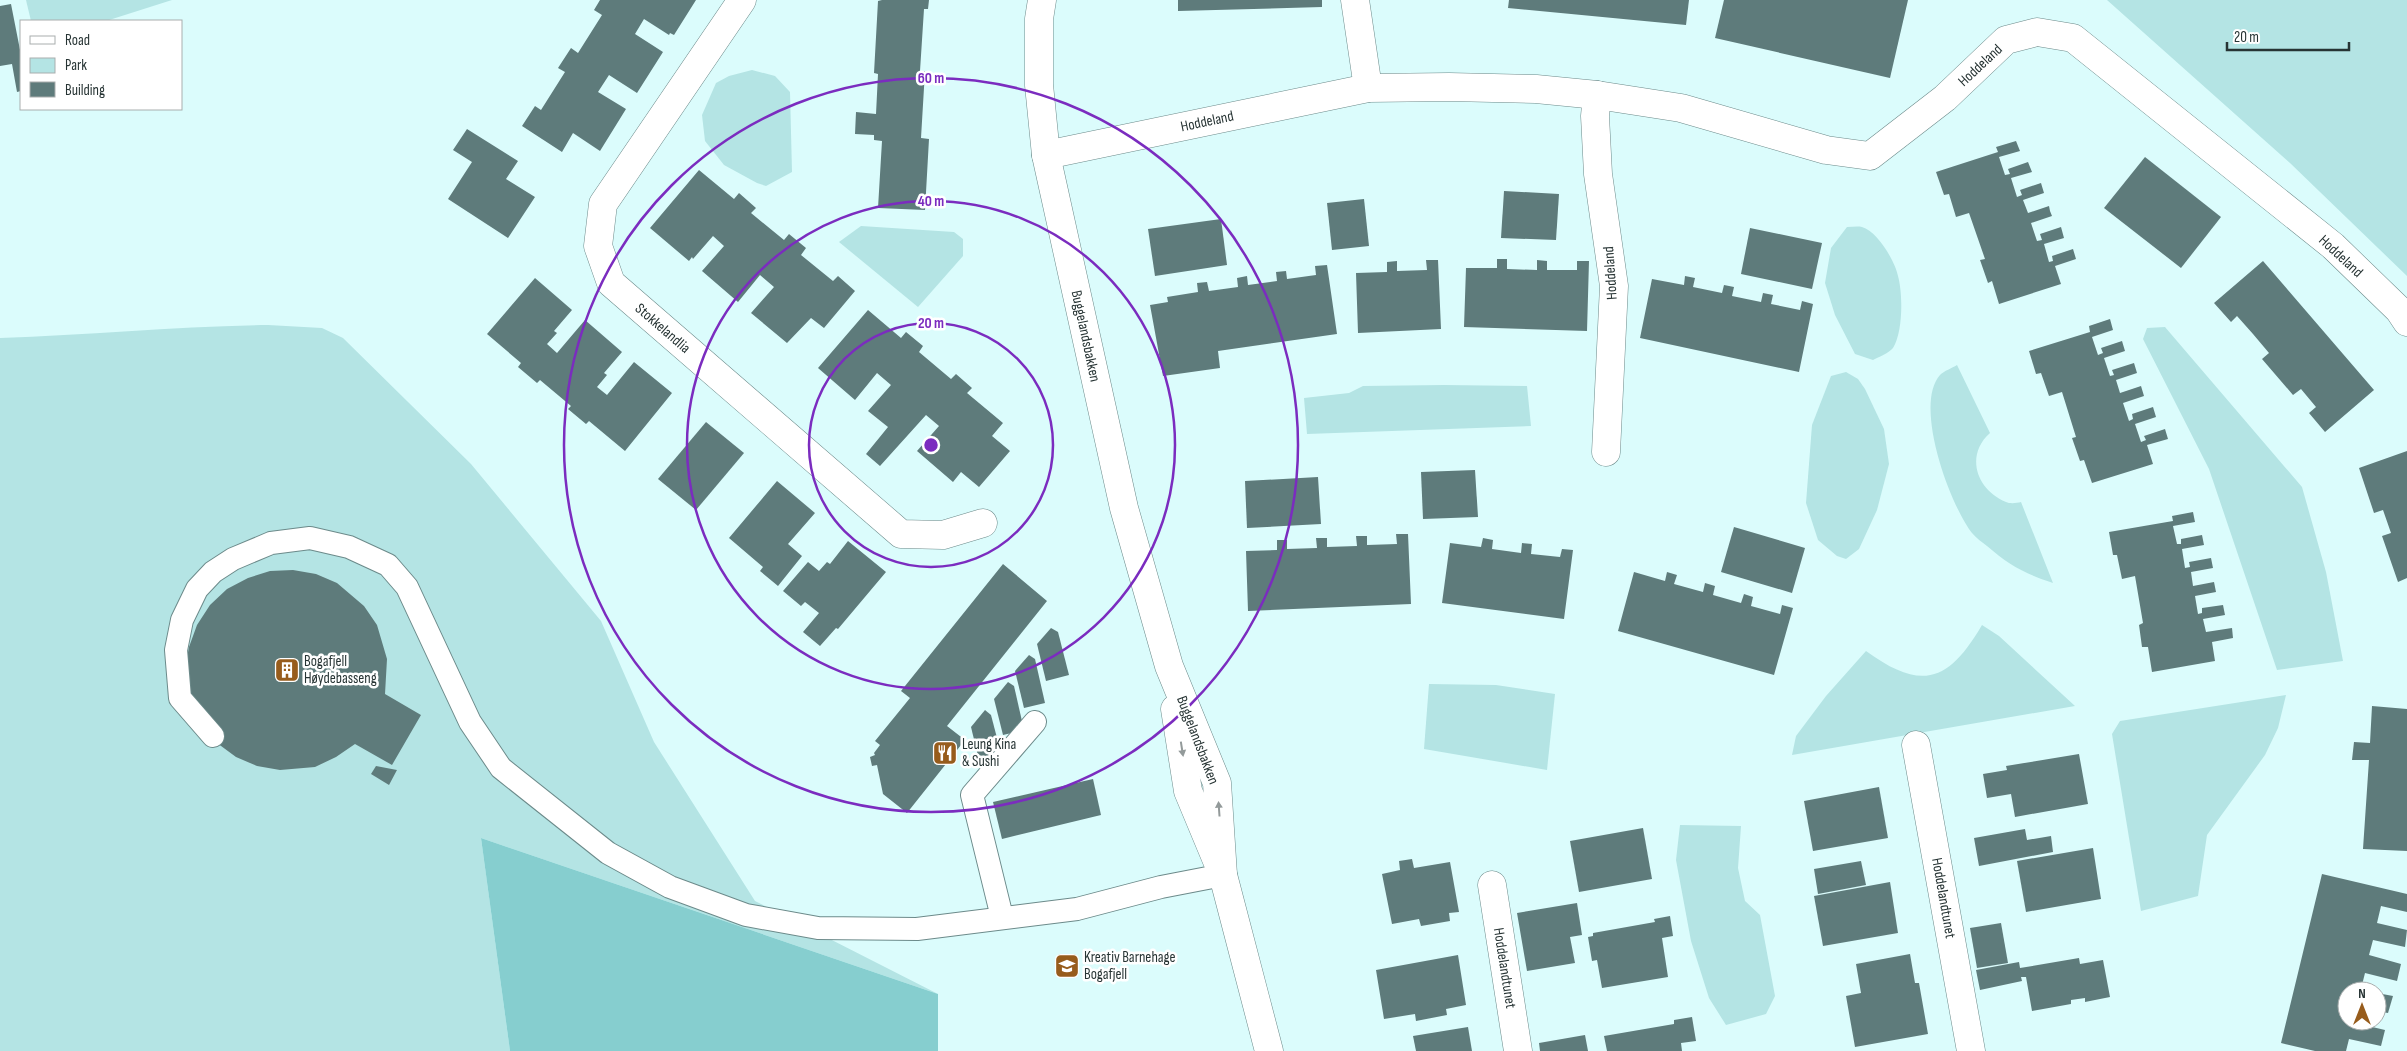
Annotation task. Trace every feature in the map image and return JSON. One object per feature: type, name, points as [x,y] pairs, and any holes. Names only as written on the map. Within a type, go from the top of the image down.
[{"type":"street","name":"Stokkelandlia","points":[[742,0],[603,204],[598,246],[611,282],[901,534],[943,535],[982,523]]},
{"type":"street","name":"Buggelandsbakken","points":[[1042,0],[1039,19],[1039,85],[1046,155],[1124,508],[1169,666],[1217,783],[1223,875],[1269,1051]]},
{"type":"street","points":[[1355,0],[1368,88]]},
{"type":"street","name":"Hoddeland","points":[[1046,155],[1368,88],[1536,89],[1597,95],[1681,108],[1826,150],[1870,156],[1945,98],[2006,40],[2036,32],[2072,38],[2333,246],[2399,310],[2407,322]]},
{"type":"street","name":"Hoddeland","points":[[1597,95],[1595,116],[1598,174],[1614,286],[1606,452]]},
{"type":"street","name":"Hoddelandtunet","points":[[1916,744],[1971,1051]]},
{"type":"street","name":"Hoddelandtunet","points":[[1492,885],[1518,1051]]},
{"type":"lane","points":[[213,736],[180,698],[177,674],[176,650],[182,620],[197,589],[213,572],[234,559],[270,543],[310,538],[349,546],[388,565],[407,587],[470,722],[501,768],[608,853],[670,888],[746,915],[818,928],[917,929],[1077,909],[1223,875]]},
{"type":"lane","points":[[1002,917],[972,795],[1036,722]]},
{"type":"green space","points":[[26,0],[172,0],[109,20],[31,20]]},
{"type":"green space","points":[[2107,0],[2407,0],[2407,276],[2290,163]]},
{"type":"green space","points":[[752,70],[775,76],[790,92],[792,172],[766,186],[724,165],[705,141],[702,115],[716,83],[729,76]]},
{"type":"green space","points":[[861,226],[954,232],[963,239],[963,256],[918,307],[839,242]]},
{"type":"green space","points":[[1847,227],[1862,227],[1874,234],[1893,263],[1900,284],[1901,313],[1899,333],[1893,348],[1873,360],[1855,354],[1835,315],[1825,283],[1831,248]]},
{"type":"green space","points":[[268,325],[322,328],[343,338],[471,464],[601,621],[654,742],[755,901],[938,994],[481,838],[510,1051],[0,1051],[0,338]]},
{"type":"green space","points":[[2165,327],[2302,487],[2326,572],[2343,661],[2277,670],[2209,469],[2143,339],[2147,328]]},
{"type":"green space","points":[[1957,365],[1990,433],[1982,442],[1976,461],[1981,481],[1987,489],[2008,503],[2021,502],[2053,583],[2018,568],[1979,540],[1963,519],[1954,501],[1945,479],[1932,431],[1931,408],[1933,389],[1940,375]]},
{"type":"green space","points":[[1846,372],[1858,379],[1865,389],[1884,429],[1889,464],[1877,510],[1859,549],[1846,559],[1837,556],[1818,540],[1806,503],[1812,425],[1831,376]]},
{"type":"green space","points":[[1363,386],[1527,386],[1531,426],[1307,434],[1304,398],[1349,393]]},
{"type":"green space","points":[[1982,625],[1999,636],[2075,706],[1792,755],[1796,736],[1826,696],[1866,651],[1885,664],[1903,672],[1918,676],[1932,675],[1945,669],[1957,659],[1970,644]]},
{"type":"green space","points":[[1429,684],[1496,685],[1555,694],[1547,770],[1424,749]]},
{"type":"green space","points":[[2286,695],[2278,728],[2265,755],[2207,835],[2198,896],[2141,911],[2112,734],[2120,721]]},
{"type":"green space","points":[[1680,825],[1741,826],[1738,868],[1745,901],[1760,915],[1775,996],[1766,1014],[1726,1025],[1709,998],[1691,941],[1676,860]]},
{"type":"shaded area","points":[[481,838],[938,994],[938,1051],[510,1051]]},
{"type":"building","points":[[600,0],[696,0],[674,35],[670,33],[669,35],[644,19],[635,34],[663,52],[637,93],[609,75],[598,92],[626,109],[600,151],[573,133],[562,152],[522,126],[535,106],[541,110],[565,72],[558,68],[571,48],[578,53],[602,15],[594,10]]},
{"type":"building","points":[[929,0],[928,9],[924,9],[920,71],[925,71],[921,138],[929,139],[925,210],[878,208],[882,141],[874,140],[874,135],[855,134],[856,112],[876,114],[878,74],[874,73],[878,1]]},
{"type":"building","points":[[1178,0],[1322,0],[1322,7],[1178,11]]},
{"type":"building","points":[[1509,0],[1689,0],[1686,25],[1508,8]]},
{"type":"building","points":[[1724,0],[1908,0],[1890,78],[1715,38]]},
{"type":"building","points":[[11,4],[20,50],[20,91],[17,92],[12,64],[0,66],[0,6]]},
{"type":"building","points":[[467,129],[518,161],[506,179],[535,197],[508,238],[448,199],[472,162],[453,150]]},
{"type":"building","points":[[2016,141],[2020,151],[1999,157],[2005,175],[2010,174],[2008,169],[2028,162],[2032,172],[2011,178],[2017,197],[2022,195],[2020,190],[2041,183],[2044,193],[2023,200],[2028,213],[2049,206],[2052,216],[2031,223],[2037,241],[2042,240],[2040,234],[2061,227],[2064,238],[2044,244],[2049,262],[2053,261],[2052,256],[2073,249],[2076,259],[2055,266],[2061,284],[1999,304],[1992,281],[1988,283],[1980,260],[1985,259],[1969,213],[1956,217],[1949,194],[1944,195],[1936,172],[1998,152],[1996,147]]},
{"type":"building","points":[[2145,157],[2221,217],[2181,268],[2104,208]]},
{"type":"building","points":[[699,170],[734,199],[739,193],[756,208],[751,213],[784,240],[789,234],[806,248],[801,255],[833,281],[838,276],[855,291],[824,328],[811,318],[787,343],[751,313],[774,287],[760,275],[738,302],[702,271],[724,246],[713,236],[693,259],[692,257],[689,261],[650,228]]},
{"type":"building","points":[[1504,191],[1559,194],[1556,240],[1501,238]]},
{"type":"building","points":[[1364,199],[1369,246],[1332,250],[1327,203]]},
{"type":"building","points":[[1221,219],[1227,265],[1155,276],[1148,229]]},
{"type":"building","points":[[1750,228],[1822,243],[1812,289],[1741,274]]},
{"type":"building","points":[[1497,259],[1507,259],[1507,269],[1537,270],[1537,260],[1547,261],[1547,270],[1577,270],[1577,261],[1589,261],[1587,331],[1464,327],[1466,268],[1497,268]]},
{"type":"building","points":[[1426,260],[1438,260],[1441,329],[1358,333],[1356,273],[1387,272],[1387,262],[1397,261],[1397,271],[1427,270]]},
{"type":"building","points":[[2263,261],[2374,390],[2325,432],[2309,413],[2316,407],[2301,389],[2293,395],[2262,359],[2269,353],[2253,334],[2237,316],[2231,322],[2214,303]]},
{"type":"building","points":[[1327,265],[1337,334],[1218,351],[1220,368],[1163,376],[1150,305],[1168,302],[1167,297],[1198,292],[1197,283],[1207,282],[1209,291],[1238,287],[1237,278],[1247,276],[1248,285],[1277,281],[1276,272],[1286,271],[1287,279],[1316,275],[1315,266]]},
{"type":"building","points":[[1685,276],[1695,278],[1693,287],[1722,293],[1724,285],[1734,287],[1732,296],[1761,302],[1763,293],[1773,295],[1771,304],[1800,310],[1802,301],[1813,304],[1799,372],[1640,338],[1652,279],[1684,285]]},
{"type":"building","points":[[535,278],[572,310],[554,331],[557,333],[547,344],[557,353],[585,320],[622,352],[604,373],[607,375],[597,387],[607,395],[634,362],[672,393],[625,451],[589,421],[586,424],[568,409],[571,406],[540,380],[537,383],[518,367],[521,363],[487,334]]},
{"type":"building","points":[[868,310],[901,338],[906,332],[923,346],[919,352],[951,379],[956,374],[972,388],[967,393],[1003,423],[992,436],[1010,451],[979,487],[961,472],[953,482],[917,451],[939,426],[926,415],[880,466],[866,454],[888,427],[868,411],[891,385],[877,373],[855,400],[818,368]]},
{"type":"building","points":[[2110,319],[2113,330],[2092,337],[2098,355],[2103,353],[2101,348],[2122,341],[2125,351],[2104,358],[2110,376],[2114,375],[2112,370],[2134,363],[2137,373],[2116,380],[2120,393],[2141,386],[2144,396],[2123,403],[2129,421],[2133,419],[2132,414],[2153,407],[2156,417],[2135,424],[2141,442],[2146,440],[2144,436],[2165,429],[2168,439],[2147,445],[2153,464],[2092,483],[2084,460],[2080,461],[2072,438],[2076,437],[2062,392],[2049,396],[2041,373],[2036,374],[2029,351],[2090,332],[2089,326]]},
{"type":"building","points":[[706,422],[744,453],[696,510],[658,479]]},
{"type":"building","points":[[2407,451],[2407,578],[2398,582],[2382,536],[2391,533],[2383,510],[2374,513],[2359,468]]},
{"type":"building","points":[[1475,470],[1478,517],[1423,519],[1421,472]]},
{"type":"building","points":[[1318,477],[1321,524],[1247,528],[1245,481]]},
{"type":"building","points":[[777,481],[815,513],[788,544],[802,556],[778,586],[760,571],[763,567],[729,538]]},
{"type":"building","points":[[2193,512],[2195,522],[2173,526],[2177,544],[2181,544],[2181,539],[2202,535],[2204,545],[2182,549],[2185,568],[2190,567],[2189,562],[2211,558],[2213,568],[2191,572],[2193,586],[2214,582],[2216,592],[2195,596],[2198,614],[2202,613],[2202,608],[2223,605],[2225,615],[2203,619],[2206,632],[2232,628],[2233,638],[2212,642],[2215,661],[2152,672],[2148,647],[2142,647],[2139,625],[2143,623],[2135,576],[2122,579],[2117,555],[2113,555],[2109,532],[2173,521],[2172,516]]},
{"type":"building","points":[[1734,527],[1805,548],[1792,593],[1721,572]]},
{"type":"building","points":[[1396,534],[1408,534],[1411,604],[1248,611],[1246,551],[1277,550],[1277,540],[1287,540],[1287,549],[1317,548],[1316,538],[1327,538],[1327,547],[1357,546],[1356,536],[1367,536],[1367,545],[1397,544]]},
{"type":"building","points":[[1483,538],[1493,540],[1492,549],[1521,553],[1522,543],[1532,544],[1531,554],[1560,557],[1562,549],[1573,550],[1564,619],[1442,603],[1450,543],[1481,547]]},
{"type":"building","points":[[848,541],[886,572],[838,629],[836,628],[820,646],[803,632],[819,613],[805,602],[801,606],[783,591],[808,562],[819,571],[827,562],[830,564]]},
{"type":"building","points":[[1003,564],[1047,601],[947,726],[965,740],[907,813],[883,794],[877,765],[872,766],[870,757],[875,755],[874,753],[880,745],[875,741],[910,698],[901,691]]},
{"type":"building","name":"Bogafjell Høydebasseng","points":[[293,570],[316,574],[337,583],[364,606],[377,625],[387,659],[385,694],[421,715],[392,765],[355,744],[336,757],[315,767],[280,770],[257,766],[236,757],[217,743],[189,693],[187,658],[189,647],[197,625],[210,605],[227,589],[248,578],[270,571]]},
{"type":"building","points":[[1634,572],[1665,581],[1667,572],[1677,575],[1674,584],[1703,592],[1705,583],[1715,586],[1713,595],[1741,603],[1744,594],[1753,597],[1751,606],[1780,614],[1782,605],[1793,608],[1774,675],[1618,631]]},
{"type":"building","points":[[1051,628],[1058,632],[1069,675],[1046,681],[1037,644]]},
{"type":"building","points":[[1029,655],[1035,659],[1045,703],[1024,708],[1015,671]]},
{"type":"building","points":[[1008,682],[1014,686],[1024,730],[1003,735],[994,699]]},
{"type":"building","points":[[2372,706],[2407,709],[2407,851],[2363,849],[2369,760],[2352,760],[2354,742],[2370,743]]},
{"type":"building","points":[[985,710],[991,715],[1002,757],[980,764],[971,727]]},
{"type":"building","points":[[2079,754],[2088,804],[2015,817],[2011,794],[1987,798],[1983,774],[2007,770],[2006,766]]},
{"type":"building","points":[[376,766],[397,770],[389,785],[371,774]]},
{"type":"building","points":[[1093,779],[1101,815],[1002,839],[993,802]]},
{"type":"building","points":[[1879,787],[1888,838],[1813,851],[1804,801]]},
{"type":"building","points":[[1643,828],[1652,879],[1579,892],[1570,841]]},
{"type":"building","points":[[2025,829],[2027,840],[2051,836],[2053,852],[1979,866],[1974,838]]},
{"type":"building","points":[[2093,848],[2101,899],[2026,912],[2017,861]]},
{"type":"building","points":[[1412,859],[1414,868],[1450,862],[1459,912],[1449,913],[1450,921],[1421,926],[1419,919],[1392,924],[1382,874],[1400,870],[1399,861]]},
{"type":"building","points":[[1861,861],[1866,885],[1818,894],[1814,869]]},
{"type":"building","points":[[2322,874],[2407,894],[2407,912],[2381,906],[2377,923],[2407,930],[2405,947],[2373,940],[2369,955],[2401,964],[2397,981],[2365,973],[2363,981],[2337,981],[2337,1031],[2385,1031],[2381,1046],[2349,1039],[2346,1051],[2315,1051],[2281,1043]]},
{"type":"building","points":[[1890,882],[1898,933],[1823,946],[1814,896]]},
{"type":"building","points":[[1577,903],[1582,935],[1570,937],[1575,963],[1527,971],[1517,913]]},
{"type":"building","points":[[1670,916],[1673,936],[1662,938],[1668,977],[1602,988],[1597,960],[1592,961],[1588,937],[1593,936],[1593,933],[1655,922],[1654,919]]},
{"type":"building","points":[[2001,923],[2008,963],[1977,968],[1970,928]]},
{"type":"building","points":[[1910,954],[1915,983],[1919,983],[1928,1034],[1855,1047],[1846,996],[1861,993],[1856,964]]},
{"type":"building","points":[[1458,955],[1466,1005],[1446,1009],[1447,1015],[1416,1021],[1415,1014],[1384,1019],[1376,970]]},
{"type":"building","points":[[2079,958],[2080,964],[2103,960],[2110,997],[2085,1002],[2085,998],[2071,1000],[2071,1004],[2032,1011],[2026,977],[2021,977],[2022,981],[1980,990],[1976,970],[2019,962],[2020,968]]},
{"type":"building","points":[[2387,995],[2393,996],[2387,1013]]},
{"type":"building","points":[[1692,1017],[1696,1041],[1681,1043],[1682,1051],[1607,1051],[1604,1036],[1674,1024],[1674,1020]]},
{"type":"building","points":[[1468,1027],[1472,1051],[1416,1051],[1413,1036]]},
{"type":"building","points":[[1585,1035],[1588,1051],[1540,1051],[1539,1043]]},
{"type":"place","name":"Bogafjell Høydebasseng","points":[[287,670]]},
{"type":"place","name":"Leung Kina & Sushi","points":[[945,753]]},
{"type":"place","name":"Kreativ Barnehage Bogafjell","points":[[1067,966]]}]
